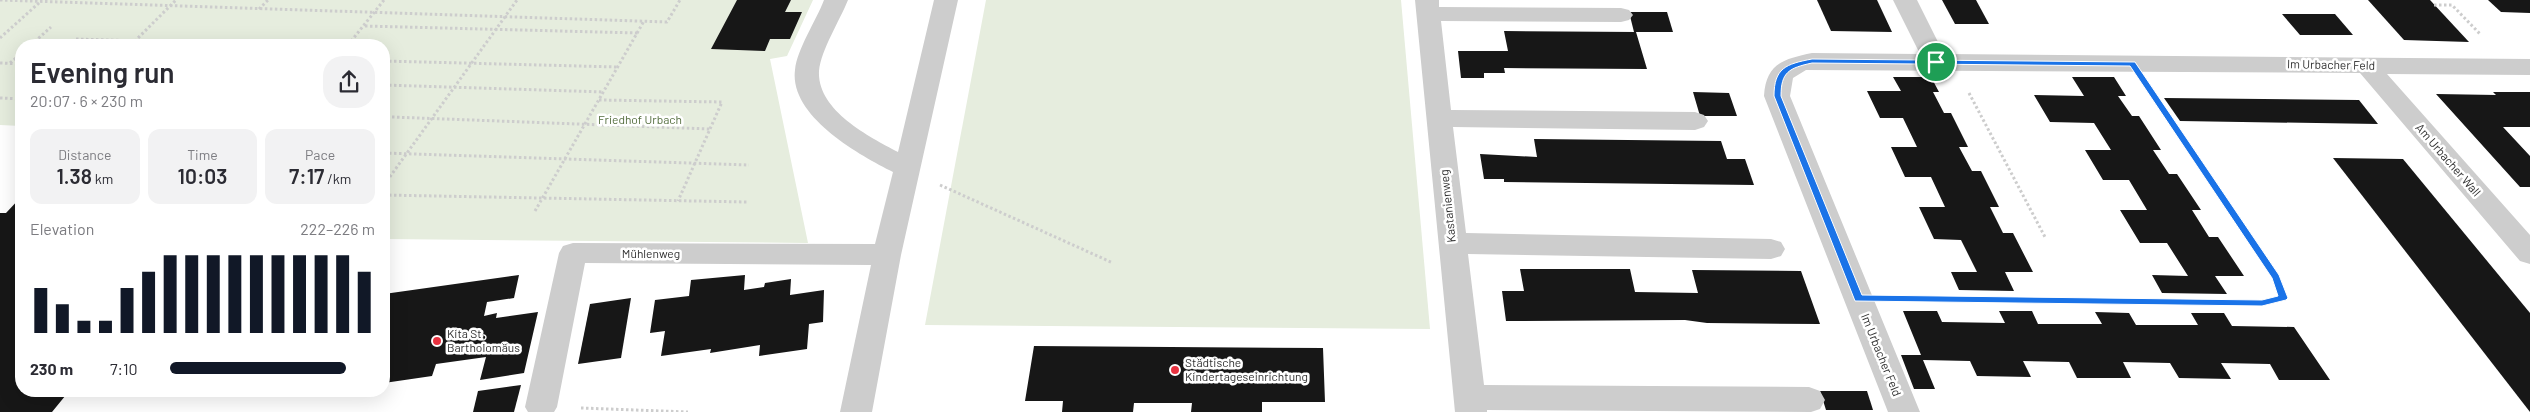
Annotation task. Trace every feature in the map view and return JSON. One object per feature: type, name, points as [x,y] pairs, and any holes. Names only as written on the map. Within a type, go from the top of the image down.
[{"type":"street","points":[[836,0],[807,71],[809,92],[819,108],[868,149],[906,168]]},
{"type":"street","points":[[856,412],[886,255],[946,0]]},
{"type":"street","points":[[1905,0],[1944,62]]},
{"type":"street","points":[[1427,7],[1621,16]]},
{"type":"street","name":"Kastanienweg","points":[[1427,7],[1470,404]]},
{"type":"street","name":"Im Urbacher Feld","points":[[1904,412],[1777,96],[1777,81],[1784,71],[1794,64],[1812,61],[2519,67]]},
{"type":"street","name":"Am Urbacher Wall","points":[[2366,65],[2530,254]]},
{"type":"street","points":[[1438,118],[1695,121]]},
{"type":"street","points":[[1452,243],[1772,249]]},
{"type":"street","name":"Mühlenweg","points":[[541,407],[573,254],[886,255]]},
{"type":"street","points":[[1470,404],[1808,400]]},
{"type":"path","points":[[0,0],[667,22],[680,0]]},
{"type":"path","points":[[137,39],[176,0]]},
{"type":"path","points":[[259,9],[268,0]]},
{"type":"path","points":[[353,39],[384,0]]},
{"type":"path","points":[[390,177],[517,0]]},
{"type":"path","points":[[0,38],[41,1]]},
{"type":"path","points":[[2434,5],[2452,5],[2519,67]]},
{"type":"path","points":[[535,211],[644,21]]},
{"type":"path","points":[[364,26],[638,32]]},
{"type":"path","points":[[38,39],[51,27]]},
{"type":"path","points":[[0,33],[6,33]]},
{"type":"path","points":[[10,64],[15,59]]},
{"type":"path","points":[[390,61],[618,67]]},
{"type":"path","points":[[1944,62],[2045,237]]},
{"type":"path","points":[[0,63],[15,64]]},
{"type":"path","name":"Im Urbacher Feld","points":[[1858,298],[2262,303],[2283,298],[2276,277],[2133,63]]},
{"type":"path","points":[[390,85],[604,92]]},
{"type":"path","points":[[0,98],[15,98]]},
{"type":"path","points":[[599,100],[722,102],[678,201]]},
{"type":"path","points":[[392,117],[710,129]]},
{"type":"path","points":[[390,153],[749,164]]},
{"type":"path","points":[[906,168],[988,208],[1113,263]]},
{"type":"path","points":[[390,195],[747,202]]},
{"type":"path","points":[[541,407],[688,412]]},
{"type":"green space","name":"Friedhof Urbach","points":[[0,0],[813,0],[787,56],[770,59],[808,243],[390,239],[390,39],[15,39],[15,126],[0,125]]},
{"type":"green space","points":[[986,0],[1401,0],[1430,329],[925,325]]},
{"type":"building","points":[[737,0],[791,0],[785,12],[802,12],[790,39],[770,39],[765,51],[711,49]]},
{"type":"building","points":[[1817,0],[1877,0],[1892,32],[1831,31]]},
{"type":"building","points":[[1942,0],[1976,0],[1989,24],[1955,24]]},
{"type":"building","points":[[2368,0],[2430,0],[2469,42],[2404,40]]},
{"type":"building","points":[[2488,0],[2530,0],[2530,13],[2501,12]]},
{"type":"building","points":[[1629,12],[1667,12],[1673,32],[1634,32]]},
{"type":"building","points":[[2282,14],[2335,14],[2353,35],[2300,35]]},
{"type":"building","points":[[1504,31],[1636,32],[1647,69],[1504,68],[1505,73],[1484,73],[1484,78],[1461,78],[1458,51],[1508,51]]},
{"type":"building","points":[[1893,77],[1931,77],[1939,92],[1933,92],[1944,113],[1951,113],[1968,147],[1959,147],[1972,171],[1981,171],[1999,207],[1990,207],[2003,233],[2013,233],[2033,272],[2005,272],[2014,291],[1959,290],[1951,272],[1977,272],[1961,240],[1934,239],[1919,207],[1945,207],[1931,177],[1905,177],[1891,147],[1917,147],[1903,118],[1880,118],[1867,91],[1901,91]]},
{"type":"building","points":[[2072,77],[2114,77],[2126,96],[2118,96],[2132,116],[2139,116],[2161,150],[2153,150],[2169,174],[2177,174],[2201,210],[2192,210],[2209,237],[2218,237],[2244,276],[2215,276],[2227,294],[2162,293],[2152,275],[2188,276],[2167,243],[2140,243],[2120,210],[2147,210],[2129,180],[2103,180],[2085,150],[2111,150],[2094,123],[2050,122],[2034,95],[2084,96]]},
{"type":"building","points":[[1693,92],[1729,93],[1737,116],[1700,116]]},
{"type":"building","points":[[2493,92],[2530,92],[2530,127],[2503,127],[2530,156],[2530,187],[2520,187],[2436,94],[2496,95]]},
{"type":"building","points":[[2164,98],[2359,100],[2378,124],[2180,121]]},
{"type":"building","points":[[1534,139],[1721,141],[1727,159],[1745,159],[1754,185],[1504,182],[1504,179],[1484,179],[1480,154],[1537,157]]},
{"type":"building","points":[[2333,158],[2403,159],[2530,313],[2530,412]]},
{"type":"building","points":[[15,203],[15,397],[64,397],[52,412],[0,412],[0,213],[6,213]]},
{"type":"building","points":[[1520,269],[1630,269],[1635,292],[1698,293],[1692,270],[1801,271],[1820,324],[1707,323],[1685,320],[1506,321],[1502,291],[1524,291]]},
{"type":"building","points":[[519,275],[514,298],[487,302],[484,316],[497,313],[496,318],[538,312],[524,373],[480,380],[486,357],[436,364],[432,376],[390,382],[390,293]]},
{"type":"building","points":[[745,275],[744,290],[764,287],[765,283],[791,279],[790,295],[824,290],[823,322],[809,324],[807,349],[759,356],[760,345],[710,353],[711,349],[661,356],[665,331],[650,333],[655,300],[689,296],[691,280]]},
{"type":"building","points":[[631,298],[621,358],[578,364],[590,304]]},
{"type":"building","points":[[1903,311],[1937,311],[1942,322],[2005,323],[1999,311],[2032,311],[2038,324],[2102,324],[2095,312],[2129,313],[2136,325],[2198,325],[2191,313],[2224,313],[2232,326],[2294,327],[2330,380],[2279,380],[2270,364],[2221,363],[2231,379],[2179,378],[2170,363],[2123,362],[2131,378],[2077,378],[2069,362],[2023,361],[2031,377],[1977,376],[1970,361],[1923,360],[1935,389],[1914,389],[1901,355],[1921,355]]},
{"type":"building","points":[[1034,346],[1323,348],[1325,402],[1262,402],[1262,412],[1191,412],[1192,403],[1134,403],[1133,412],[1062,412],[1063,401],[1025,401]]},
{"type":"building","points":[[521,385],[514,412],[473,412],[478,391]]},
{"type":"building","points":[[1820,391],[1867,391],[1873,410],[1826,410]]},
{"type":"place","name":"Kita St. Bartholomäus","points":[[437,341]]},
{"type":"place","name":"Städtische Kindertageseinrichtung","points":[[1175,370]]},
{"type":"route","points":[[1812,61],[1936,62],[2133,63],[2276,277],[2283,298],[2262,303],[1858,298],[1782,110],[1777,96],[1777,81],[1784,71],[1794,64],[1812,61]]}]
